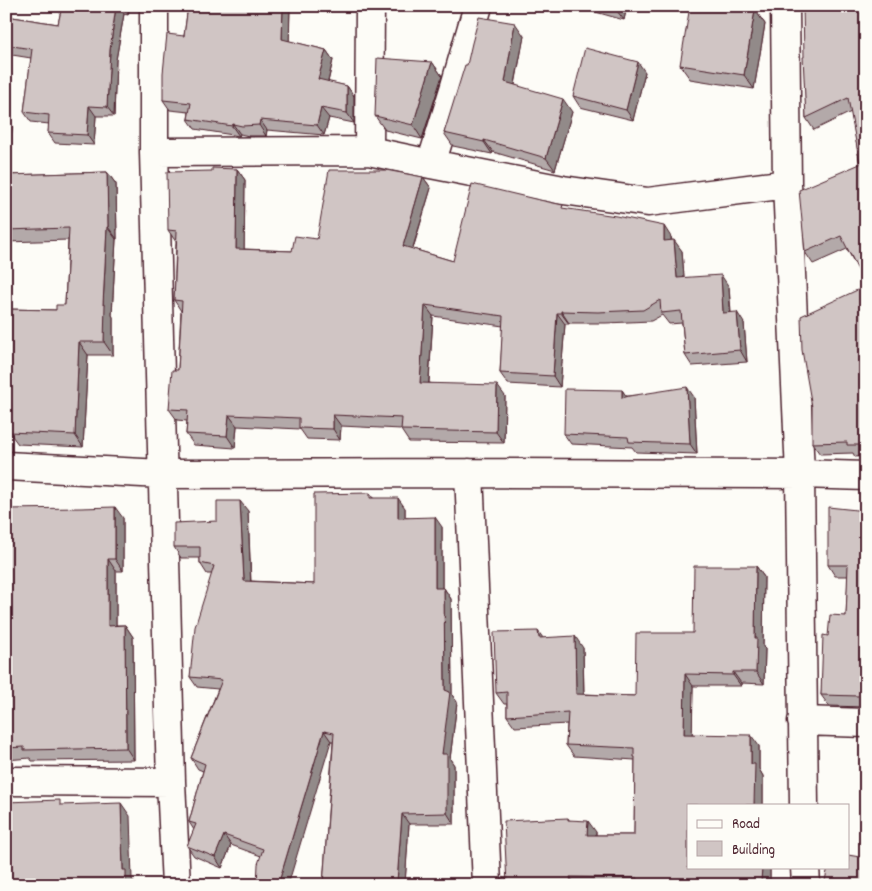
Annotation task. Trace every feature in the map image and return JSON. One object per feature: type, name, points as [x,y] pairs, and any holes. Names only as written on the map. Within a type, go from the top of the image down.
[{"type":"street","points":[[154,6],[154,152],[162,474],[176,885]]},
{"type":"street","points":[[369,151],[370,6]]},
{"type":"street","points":[[431,164],[478,6]]},
{"type":"street","points":[[784,6],[787,184],[800,474],[804,804]]},
{"type":"street","points":[[154,152],[369,151],[563,190],[648,202],[787,184]]},
{"type":"street","points":[[6,466],[162,474],[470,473],[866,476]]},
{"type":"street","points":[[470,473],[487,885]]},
{"type":"street","points":[[802,721],[866,723]]},
{"type":"street","points":[[6,780],[171,782]]},
{"type":"street","points":[[805,868],[806,885]]},
{"type":"building","points":[[62,6],[116,6],[110,50],[107,107],[89,106],[87,135],[48,133],[49,115],[24,112],[32,49],[6,45],[6,16],[58,24]]},
{"type":"building","points":[[188,6],[283,6],[282,39],[326,50],[318,79],[347,86],[347,113],[321,108],[317,125],[260,120],[259,125],[242,126],[233,124],[232,126],[188,119],[191,103],[163,100],[163,73],[167,34],[184,36]]},
{"type":"building","points":[[602,6],[618,6],[617,11]]},
{"type":"building","points":[[690,6],[731,6],[755,10],[744,75],[680,65]]},
{"type":"building","points":[[803,6],[866,6],[866,285],[841,236],[805,252],[799,190],[860,164],[848,98],[806,118]]},
{"type":"building","points":[[479,17],[515,23],[505,82],[563,99],[546,158],[484,140],[484,142],[444,133],[465,65],[467,65]]},
{"type":"building","points":[[585,48],[638,62],[626,110],[573,96]]},
{"type":"building","points":[[377,58],[432,62],[413,125],[375,116]]},
{"type":"building","points":[[212,168],[237,169],[236,249],[292,251],[295,236],[317,239],[329,170],[386,170],[423,177],[403,246],[453,261],[472,184],[563,205],[562,208],[616,216],[664,226],[664,241],[674,240],[677,278],[721,275],[723,313],[737,312],[740,350],[685,355],[681,311],[661,313],[660,300],[643,310],[561,311],[561,313],[557,313],[553,376],[500,373],[503,316],[425,305],[420,383],[497,385],[496,432],[401,430],[402,418],[333,415],[333,429],[299,428],[299,418],[229,415],[227,436],[186,434],[188,410],[169,409],[172,370],[178,370],[182,301],[174,300],[177,231],[168,230],[167,172],[212,171]]},
{"type":"building","points":[[107,172],[108,227],[103,305],[105,305],[104,342],[79,342],[75,435],[9,432],[11,404],[6,404],[6,309],[56,310],[56,305],[65,305],[69,228],[6,230],[6,175]]},
{"type":"building","points":[[866,286],[866,445],[847,445],[847,442],[812,443],[812,407],[802,350],[801,316]]},
{"type":"building","points":[[687,387],[690,444],[629,442],[628,437],[564,434],[565,389],[622,390],[622,398]]},
{"type":"building","points":[[370,493],[370,498],[398,498],[398,518],[435,517],[435,588],[444,588],[445,690],[450,692],[442,754],[447,754],[447,813],[402,814],[397,882],[454,883],[454,885],[323,885],[334,733],[324,731],[278,885],[257,885],[258,864],[263,849],[224,835],[215,857],[187,846],[196,824],[189,822],[205,764],[191,758],[222,680],[190,677],[195,627],[214,566],[200,563],[200,547],[174,547],[174,523],[217,521],[217,501],[240,501],[244,581],[314,584],[314,494]]},
{"type":"building","points":[[115,507],[115,559],[108,559],[108,626],[125,625],[126,748],[24,750],[24,747],[6,748],[6,509]]},
{"type":"building","points":[[828,507],[866,511],[866,698],[859,696],[821,695],[823,635],[828,636],[830,615],[846,616],[848,565],[828,565]]},
{"type":"building","points":[[694,566],[756,566],[756,672],[733,672],[733,675],[685,674],[684,734],[751,735],[751,764],[755,764],[754,804],[687,804],[687,868],[762,868],[759,885],[637,885],[637,878],[570,877],[569,885],[507,885],[504,821],[568,818],[568,820],[588,821],[587,835],[634,835],[635,757],[634,748],[566,745],[568,712],[507,716],[507,692],[496,693],[494,632],[538,631],[539,638],[575,636],[576,694],[635,696],[636,633],[693,633]]},
{"type":"building","points":[[60,800],[60,805],[121,803],[123,870],[126,870],[126,885],[6,885],[6,802]]},
{"type":"building","points":[[850,855],[866,858],[866,885],[824,885],[828,868],[850,868]]}]
